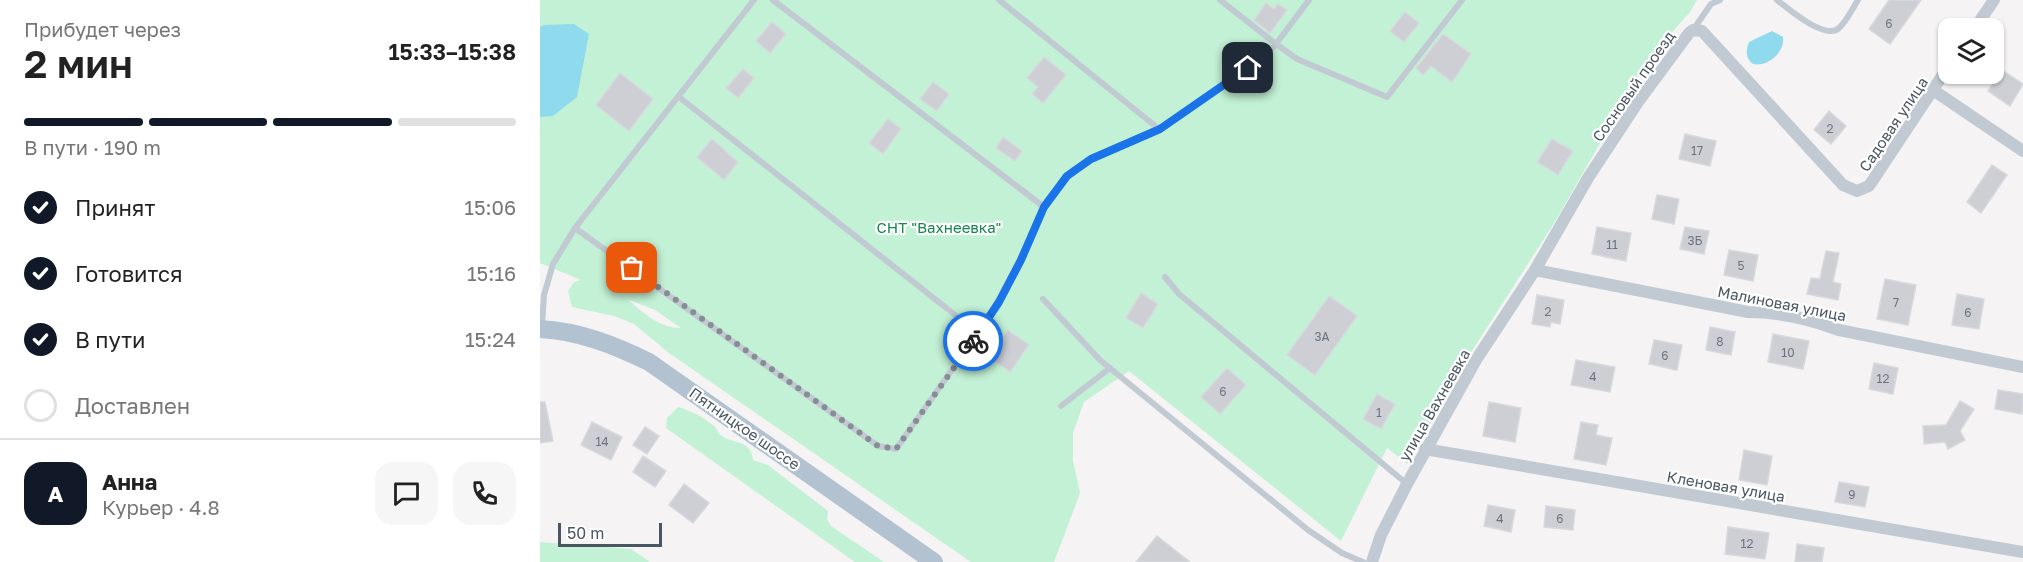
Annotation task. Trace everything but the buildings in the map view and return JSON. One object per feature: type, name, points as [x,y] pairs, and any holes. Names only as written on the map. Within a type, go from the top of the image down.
[{"type":"main road","name":"Пятницкое шоссе","points":[[541,329],[578,334],[616,345],[649,362],[934,562]]},
{"type":"street","points":[[1982,18],[1994,0]]},
{"type":"street","name":"Сосновый проезд","points":[[1535,270],[1606,149],[1638,102],[1693,30],[1702,31],[1844,185],[1857,191]]},
{"type":"street","name":"Садовая улица","points":[[1857,191],[1869,186],[1938,82]]},
{"type":"street","points":[[1933,90],[2023,151]]},
{"type":"street","name":"Малиновая улица","points":[[1535,270],[1748,312],[1762,312],[2023,367]]},
{"type":"street","name":"улица Вахнеевка","points":[[1372,562],[1381,535],[1425,449],[1476,360],[1535,270]]},
{"type":"street","name":"Кленовая улица","points":[[1425,449],[2023,552]]},
{"type":"lane","points":[[541,329],[544,295],[553,264],[575,228],[754,0]]},
{"type":"lane","points":[[772,0],[1044,207]]},
{"type":"lane","points":[[999,0],[1160,129]]},
{"type":"lane","points":[[1220,0],[1297,59],[1387,97],[1462,0]]},
{"type":"lane","points":[[575,228],[878,446],[896,449],[999,302],[1016,271],[1044,207],[1067,176],[1091,159],[1160,129],[1266,55],[1309,0]]},
{"type":"lane","points":[[1693,30],[1712,4],[1720,0]]},
{"type":"lane","points":[[1777,0],[1821,31],[1833,32],[1839,28],[1858,0]]},
{"type":"lane","points":[[679,97],[978,333]]},
{"type":"lane","points":[[1165,277],[1179,294],[1407,483]]},
{"type":"lane","points":[[1043,299],[1110,368],[1308,530],[1342,553],[1364,562]]},
{"type":"lane","points":[[1061,406],[1110,368]]},
{"type":"green space","name":"СНТ \"Вахнеевка\"","points":[[540,0],[1697,0],[1690,12],[1649,58],[1556,220],[1470,354],[1408,464],[1387,448],[1341,541],[1129,371],[1084,402],[1073,433],[1073,460],[1080,493],[1054,562],[971,562],[669,353],[634,324],[614,316],[572,307],[568,291],[574,282],[581,280],[540,263]],"holes":[[[627,299],[655,310],[681,328],[659,323]]]},
{"type":"green space","points":[[678,407],[705,419],[727,439],[746,446],[752,453],[753,460],[768,465],[828,511],[827,519],[831,526],[884,562],[855,562],[666,428],[667,418]]},
{"type":"green space","points":[[540,542],[631,549],[650,562],[540,562]]},
{"type":"water","points":[[574,24],[589,34],[577,97],[553,116],[540,117],[540,27]]},
{"type":"water","points":[[1772,31],[1783,37],[1781,48],[1770,61],[1753,64],[1747,54],[1749,42]]},
{"type":"way so far","points":[[632,268],[878,446],[896,449],[973,341]]},
{"type":"route","points":[[973,341],[999,302],[1021,260],[1044,207],[1067,176],[1091,159],[1160,129],[1248,68]]}]
